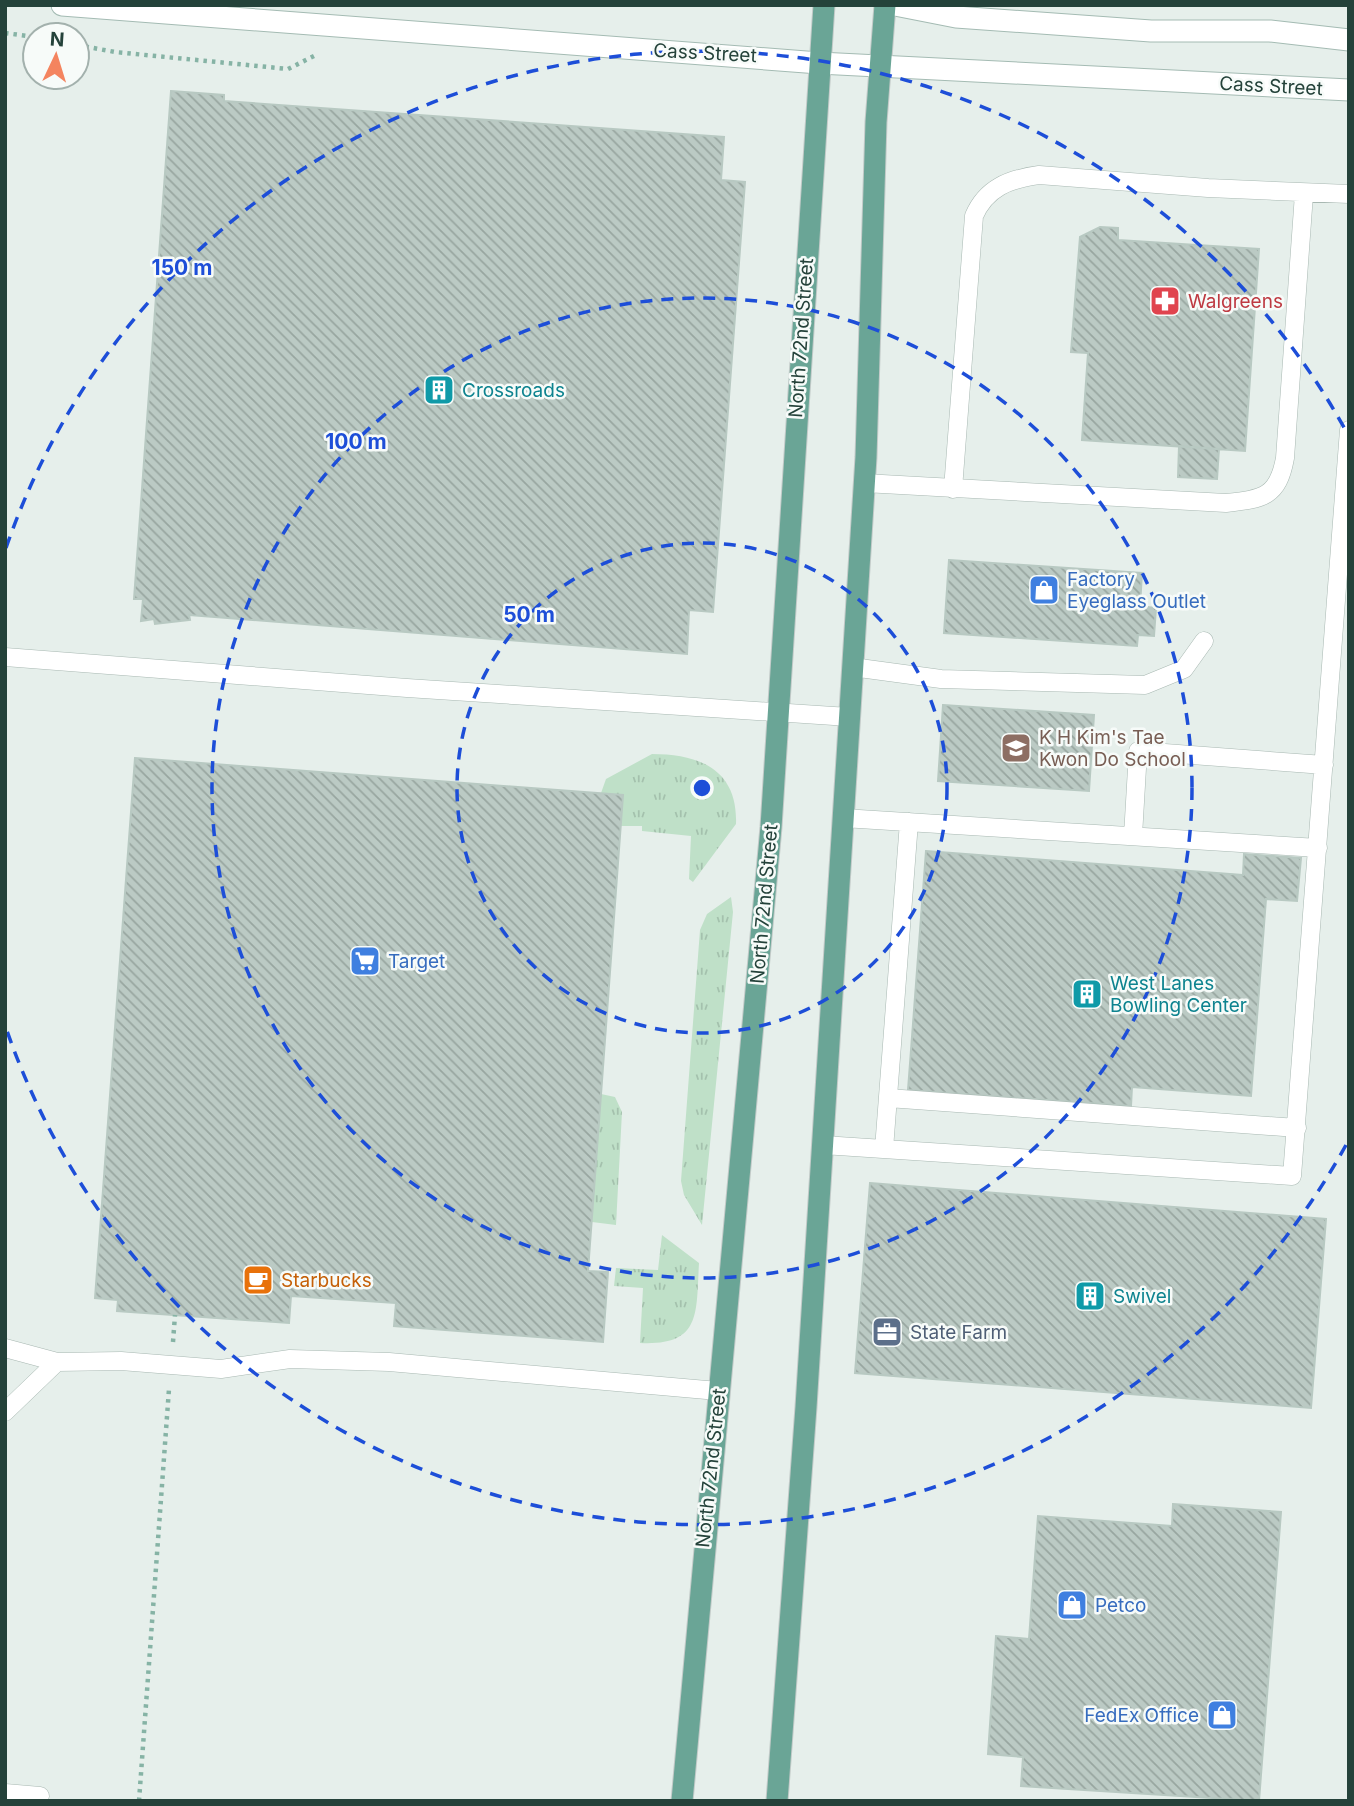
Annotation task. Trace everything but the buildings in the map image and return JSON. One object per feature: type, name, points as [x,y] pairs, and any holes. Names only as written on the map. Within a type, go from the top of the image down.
[{"type":"main road","name":"Cass Street","points":[[62,5],[819,62],[1349,90]]},
{"type":"main road","name":"North 72nd Street","points":[[682,1801],[770,841],[824,5]]},
{"type":"main road","points":[[777,1801],[823,1145],[864,483],[880,66],[885,5]]},
{"type":"main road","points":[[895,5],[956,17],[1151,31],[1270,31],[1349,40]]},
{"type":"lane","points":[[953,489],[974,216],[980,202],[995,188],[1018,177],[1039,174],[1304,194],[1349,194]]},
{"type":"lane","points":[[864,483],[1226,503],[1262,498],[1270,493],[1277,486],[1285,458],[1304,194]]},
{"type":"lane","points":[[823,1145],[1292,1176],[1349,430]]},
{"type":"lane","points":[[852,667],[942,679],[1145,685],[1184,669],[1204,641]]},
{"type":"lane","points":[[5,657],[849,716]]},
{"type":"lane","points":[[1133,836],[1138,751],[1324,765]]},
{"type":"lane","points":[[843,818],[1318,848]]},
{"type":"lane","points":[[884,1149],[909,822]]},
{"type":"lane","points":[[888,1098],[1297,1128]]},
{"type":"lane","points":[[5,1348],[57,1362],[221,1369],[290,1359],[389,1363],[718,1391]]},
{"type":"lane","points":[[5,1412],[57,1362]]},
{"type":"lane","points":[[5,1793],[40,1796]]},
{"type":"path","points":[[91,47],[115,52],[288,69],[315,54],[329,55]]},
{"type":"path","points":[[139,1801],[175,1315]]},
{"type":"green space","points":[[652,754],[686,757],[713,769],[723,778],[735,805],[736,824],[693,882],[689,879],[691,836],[642,831],[642,826],[621,826],[623,795],[601,793],[606,779]]},
{"type":"green space","points":[[731,897],[733,912],[702,1225],[684,1195],[681,1181],[700,930],[707,914]]},
{"type":"green space","points":[[601,1094],[615,1097],[622,1112],[616,1225],[592,1222]]},
{"type":"green space","points":[[662,1235],[699,1263],[695,1311],[692,1323],[675,1339],[640,1343],[643,1288],[614,1286],[616,1268],[658,1270]]},
{"type":"place","name":"Walgreens","points":[[1165,301]]},
{"type":"place","name":"Crossroads","points":[[439,390]]},
{"type":"place","name":"Factory Eyeglass Outlet","points":[[1044,590]]},
{"type":"place","name":"K H Kim's Tae Kwon Do School","points":[[1016,748]]},
{"type":"place","name":"Target","points":[[365,961]]},
{"type":"place","name":"West Lanes Bowling Center","points":[[1087,994]]},
{"type":"place","name":"Starbucks","points":[[258,1280]]},
{"type":"place","name":"Swivel","points":[[1090,1296]]},
{"type":"place","name":"State Farm","points":[[887,1332]]},
{"type":"place","name":"Petco","points":[[1072,1605]]},
{"type":"place","name":"FedEx Office","points":[[1222,1715]]}]
